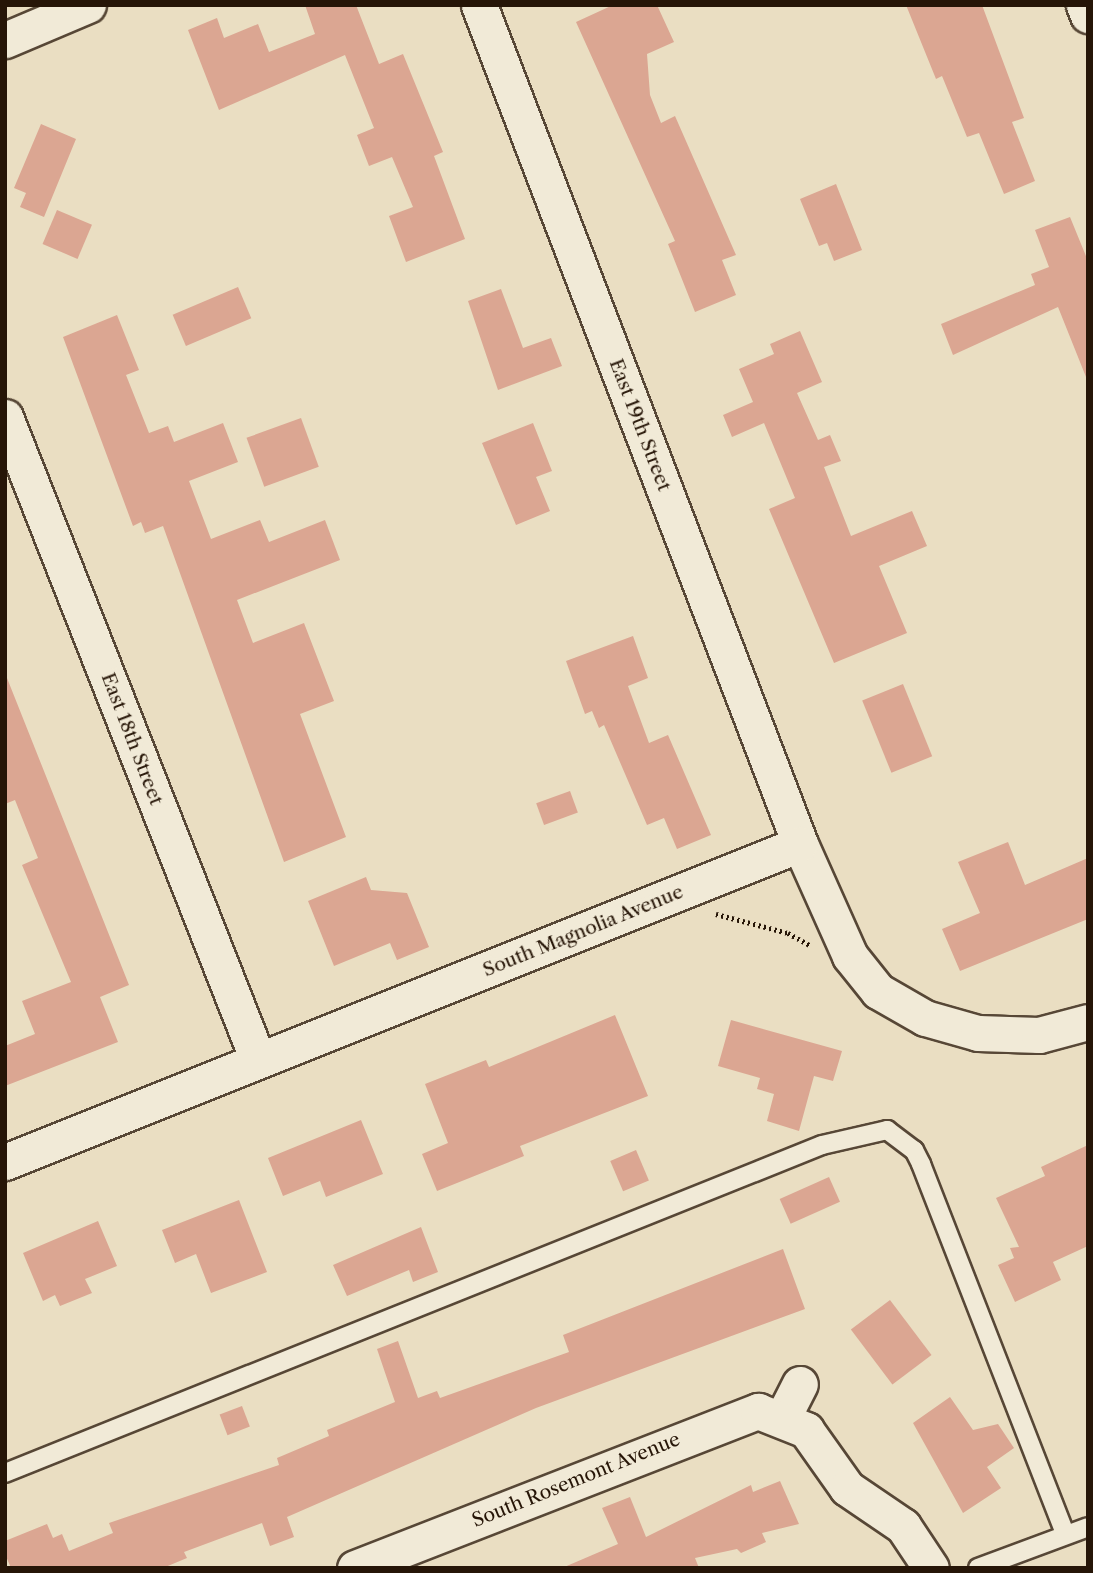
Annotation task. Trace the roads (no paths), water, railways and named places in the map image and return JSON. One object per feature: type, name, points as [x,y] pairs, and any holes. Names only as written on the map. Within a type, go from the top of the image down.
[{"type":"street","points":[[5,40],[88,5]]},
{"type":"street","name":"East 19th Street","points":[[479,5],[800,844]]},
{"type":"street","points":[[1084,5],[1088,15]]},
{"type":"street","name":"East 18th Street","points":[[5,417],[258,1060]]},
{"type":"street","points":[[800,844],[833,927],[878,991],[925,1018],[978,1033],[1039,1035],[1088,1022]]},
{"type":"street","name":"South Magnolia Avenue","points":[[5,1161],[800,844]]},
{"type":"street","points":[[800,1384],[790,1421],[847,1488],[903,1526],[930,1568]]},
{"type":"street","name":"South Rosemont Avenue","points":[[355,1568],[730,1418],[758,1411],[790,1421]]},
{"type":"lane","points":[[5,1472],[822,1145],[887,1130],[914,1150],[921,1164],[1065,1533]]},
{"type":"lane","points":[[978,1568],[1065,1533],[1088,1527]]}]
